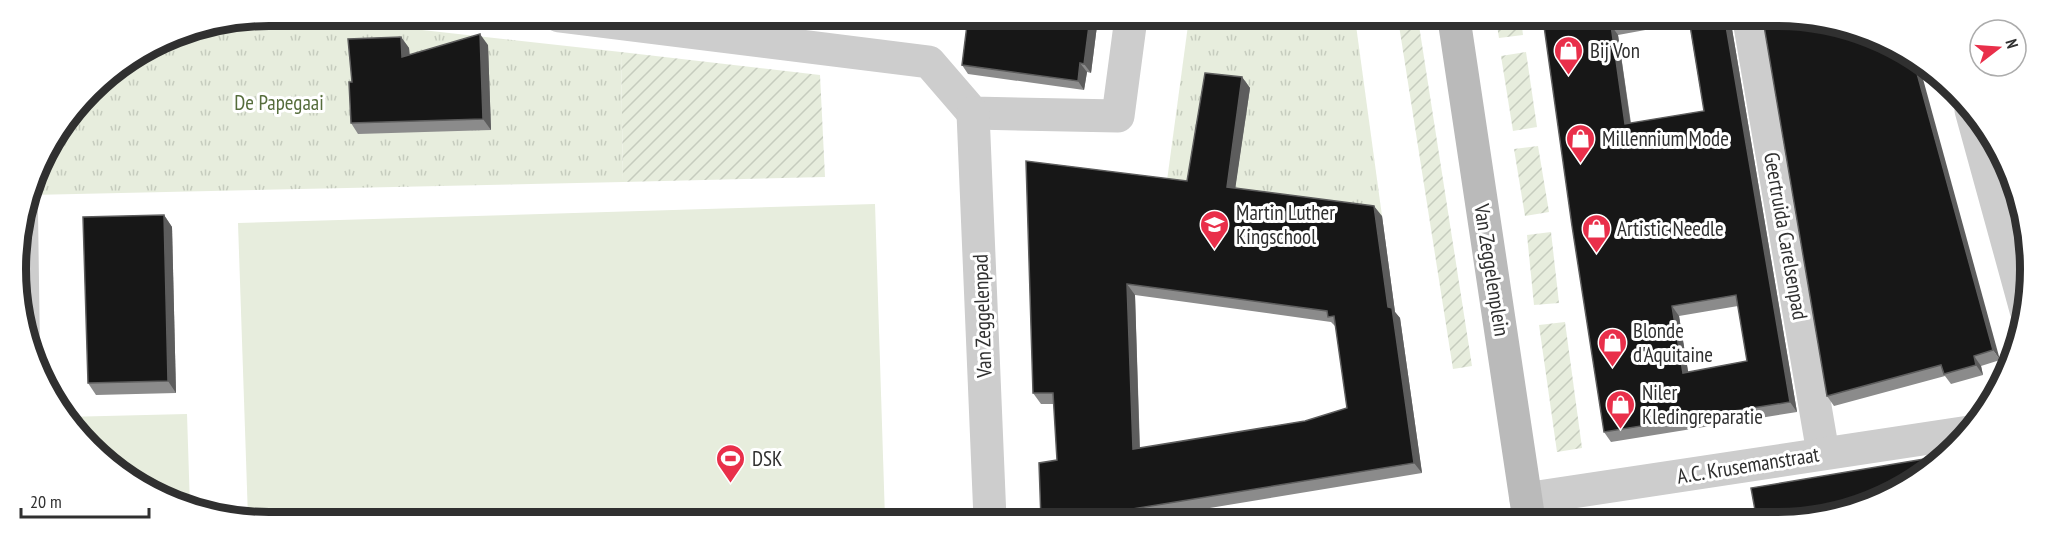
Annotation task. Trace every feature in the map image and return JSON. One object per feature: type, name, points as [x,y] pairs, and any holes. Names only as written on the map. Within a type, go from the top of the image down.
[{"type":"street","points":[[639,26],[929,62],[973,113],[1118,116],[1130,26]]},
{"type":"street","name":"Van Zeggelenplein","points":[[1455,26],[1528,510]]},
{"type":"street","name":"Geertruida Carelsenpad","points":[[1750,26],[1824,453]]},
{"type":"street","name":"Van Zeggelenpad","points":[[973,113],[990,512]]},
{"type":"street","points":[[1977,131],[2020,287]]},
{"type":"street","name":"A.C. Krusemanstraat","points":[[1528,510],[1824,453],[1956,434]]},
{"type":"lane","points":[[29,226],[31,322]]},
{"type":"green space","name":"De Papegaai","points":[[253,26],[386,26],[621,52],[623,182],[37,195],[58,147],[86,108],[108,86],[147,58],[176,44],[221,30]]},
{"type":"green space","points":[[1188,26],[1356,26],[1382,216],[1166,188]]},
{"type":"green space","points":[[1399,26],[1419,26],[1472,366],[1453,369]]},
{"type":"green space","points":[[1497,26],[1522,26],[1523,35],[1499,38]]},
{"type":"green space","points":[[621,52],[820,75],[825,177],[623,182]]},
{"type":"green space","points":[[1526,52],[1537,127],[1513,131],[1501,56]]},
{"type":"green space","points":[[1538,146],[1549,212],[1525,216],[1514,149]]},
{"type":"green space","points":[[875,204],[885,512],[248,511],[238,223]]},
{"type":"green space","points":[[1551,232],[1559,303],[1534,305],[1527,235]]},
{"type":"green space","points":[[1565,322],[1582,448],[1557,452],[1539,325]]},
{"type":"green space","points":[[187,414],[190,500],[147,480],[121,462],[86,430],[76,417]]},
{"type":"building","points":[[967,26],[1089,26],[1084,64],[1080,63],[1078,81],[962,65]]},
{"type":"building","points":[[1544,26],[1611,26],[1625,124],[1704,111],[1690,26],[1726,26],[1790,402],[1604,432]],"holes":[[[1736,295],[1747,361],[1683,373],[1672,306]]]},
{"type":"building","points":[[1764,26],[1793,26],[1825,30],[1855,38],[1899,58],[1916,70],[1993,350],[1974,356],[1976,365],[1944,374],[1941,365],[1827,396]]},
{"type":"building","points":[[480,34],[483,119],[351,123],[349,82],[352,82],[348,39],[401,37],[402,57]]},
{"type":"building","points":[[1205,73],[1242,77],[1227,187],[1374,206],[1388,307],[1392,308],[1414,463],[1114,512],[1041,512],[1039,463],[1057,460],[1053,393],[1033,393],[1026,161],[1187,181]],"holes":[[[1127,284],[1327,311],[1328,317],[1334,316],[1347,408],[1305,421],[1133,449]]]},
{"type":"building","points":[[164,215],[168,381],[88,383],[83,217]]},
{"type":"building","points":[[1930,458],[1885,487],[1855,500],[1825,508],[1793,512],[1755,512],[1751,488]]},
{"type":"place","name":"Bij Von","points":[[1569,76]]},
{"type":"place","name":"Millennium Mode","points":[[1581,164]]},
{"type":"place","name":"Martin Luther Kingschool","points":[[1215,250]]},
{"type":"place","name":"Artistic Needle","points":[[1596,254]]},
{"type":"place","name":"Blonde d'Aquitaine","points":[[1612,368]]},
{"type":"place","name":"Niler Kledingreparatie","points":[[1621,430]]},
{"type":"place","name":"DSK","points":[[731,484]]}]
